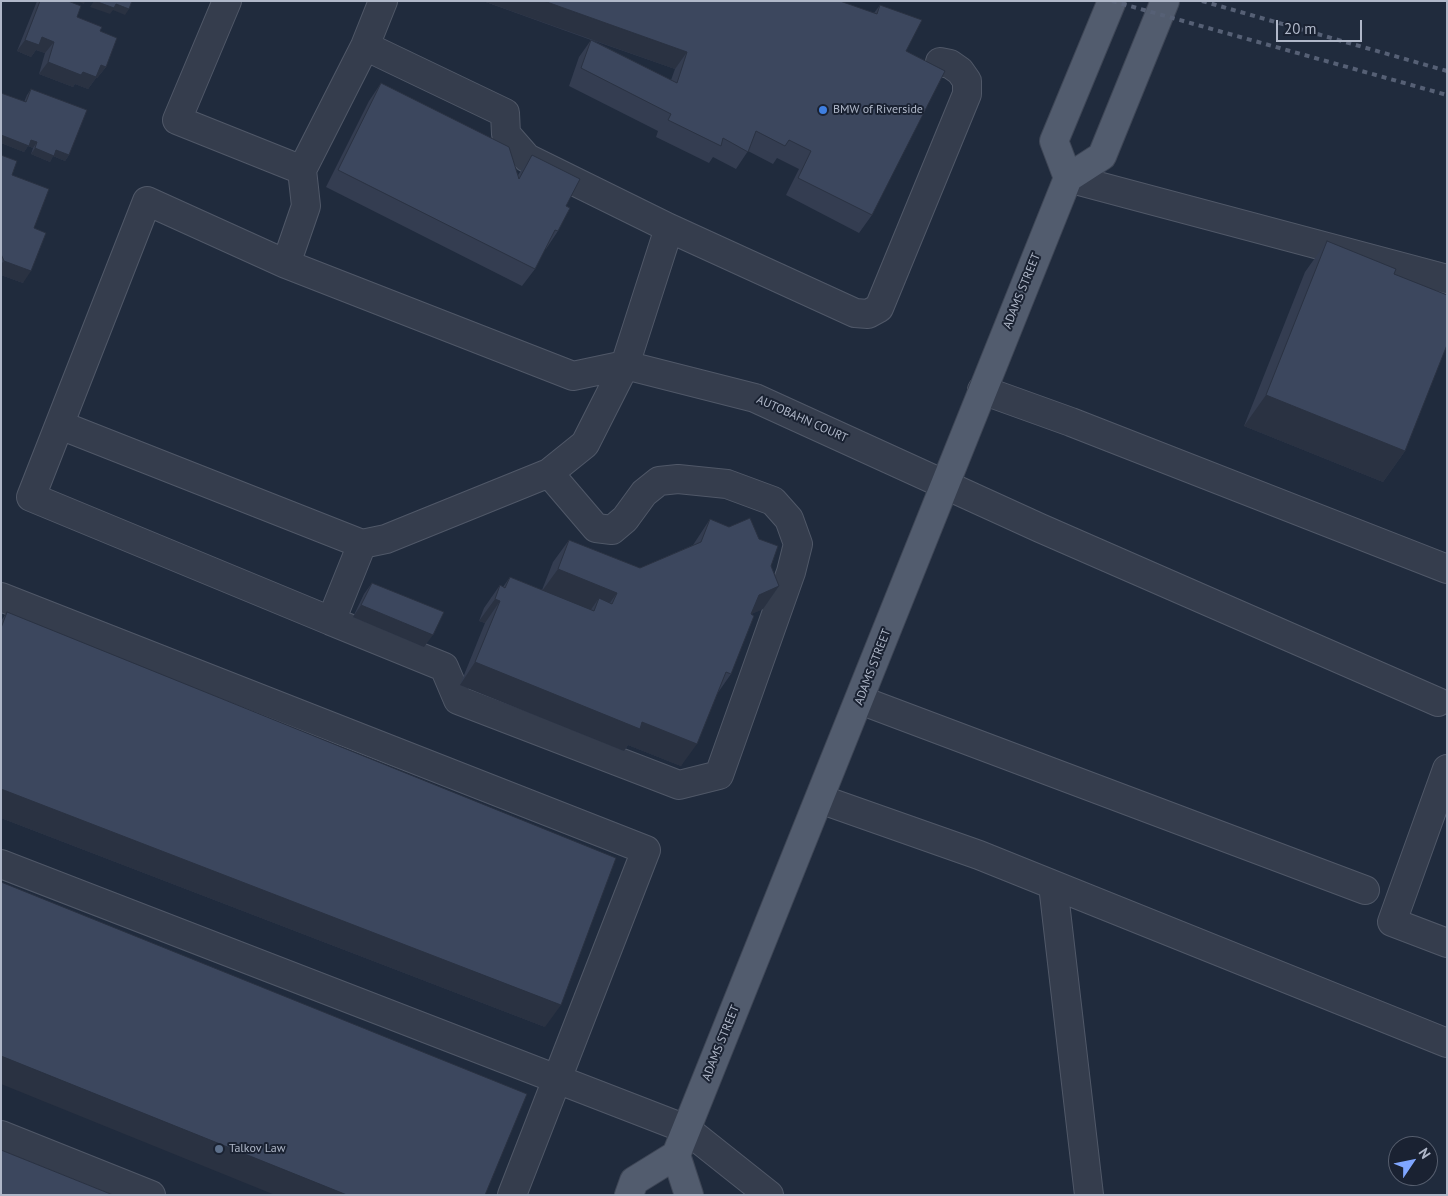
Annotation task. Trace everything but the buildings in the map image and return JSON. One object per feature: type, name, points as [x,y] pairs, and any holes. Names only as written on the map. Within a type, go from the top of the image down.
[{"type":"main road","points":[[1112,1],[1054,141],[1068,178],[1102,156],[1165,1]]},
{"type":"main road","name":"ADAMS STREET","points":[[676,1155],[860,700],[944,483],[1068,178]]},
{"type":"main road","points":[[628,1195],[634,1181],[676,1155],[689,1195]]},
{"type":"street","points":[[227,1],[177,120],[302,170]]},
{"type":"street","points":[[286,264],[306,206],[302,170],[365,46],[383,1]]},
{"type":"street","points":[[365,46],[505,113],[506,134],[527,158],[669,228],[855,313],[868,314],[879,308],[967,94],[967,81],[960,71],[950,64],[940,62]]},
{"type":"street","points":[[1068,178],[1447,279]]},
{"type":"street","points":[[549,473],[596,528],[612,530],[625,519],[644,493],[659,481],[678,480],[727,484],[773,501],[789,518],[798,544],[792,572],[719,775],[679,785],[458,700],[444,667],[31,497],[146,201],[286,264],[572,376],[625,365]]},
{"type":"street","points":[[60,424],[362,544],[386,539],[549,473],[585,444],[625,365],[669,228]]},
{"type":"street","name":"AUTOBAHN COURT","points":[[625,365],[755,398],[1049,532],[1438,702]]},
{"type":"street","points":[[982,390],[1447,570]]},
{"type":"street","points":[[331,621],[362,544]]},
{"type":"street","points":[[1,597],[646,850],[512,1195]]},
{"type":"street","points":[[860,700],[1365,890]]},
{"type":"street","points":[[1447,769],[1392,922],[1447,943]]},
{"type":"street","points":[[820,799],[980,856],[1447,1043]]},
{"type":"street","points":[[1,864],[686,1129],[769,1195]]},
{"type":"street","points":[[1053,885],[1089,1195]]},
{"type":"street","points":[[1,1136],[151,1195]]},
{"type":"railway","points":[[1112,1],[1447,95]]},
{"type":"railway","points":[[1202,1],[1447,71]]},
{"type":"place","name":"BMW of Riverside","points":[[823,110]]},
{"type":"place","name":"Talkov Law","points":[[219,1149]]}]
